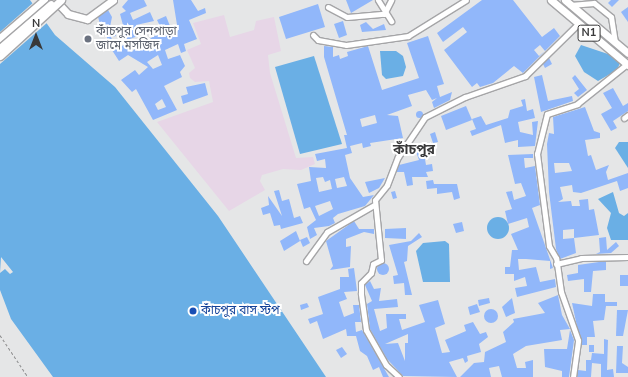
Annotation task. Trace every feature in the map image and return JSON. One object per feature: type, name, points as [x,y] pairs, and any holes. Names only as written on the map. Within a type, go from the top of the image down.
[{"type":"highway","points":[[0,38],[44,0]]},
{"type":"highway","points":[[0,48],[55,0],[68,14],[87,19],[113,0]]},
{"type":"highway","points":[[0,56],[61,0]]},
{"type":"highway","name":"N1","points":[[551,0],[628,64]]},
{"type":"highway","name":"N1","points":[[568,2],[628,53]]},
{"type":"street","points":[[378,0],[384,14],[392,22]]},
{"type":"street","points":[[384,14],[391,0]]},
{"type":"street","points":[[313,35],[318,40],[346,45],[408,36],[466,0]]},
{"type":"street","points":[[568,2],[594,3],[611,16],[615,42]]},
{"type":"street","points":[[328,7],[347,17],[384,14]]},
{"type":"street","points":[[306,261],[327,232],[374,205],[387,185],[398,157],[425,117],[465,97],[525,76],[578,24]]},
{"type":"street","points":[[573,377],[578,340],[561,292],[556,264],[548,240],[546,204],[537,159],[544,120],[552,111],[580,101],[628,64]]},
{"type":"street","points":[[374,205],[381,260],[373,264],[371,273],[361,283],[366,330],[386,365],[399,377]]},
{"type":"street","points":[[556,264],[581,258],[628,257]]},
{"type":"path","points":[[0,336],[28,377]]},
{"type":"shaded area","points":[[224,15],[230,37],[254,30],[256,21],[274,17],[281,51],[268,55],[270,73],[296,158],[313,157],[315,164],[301,170],[283,169],[262,175],[260,181],[265,190],[229,211],[157,122],[213,102],[209,81],[195,82],[190,78],[189,73],[195,68],[187,50],[201,44],[193,23]]},
{"type":"water","points":[[0,0],[30,0],[55,35],[115,87],[218,216],[326,377],[53,377],[11,319],[0,290]]},
{"type":"water","points":[[581,45],[617,57],[620,63],[617,70],[598,81],[584,72],[575,56]]},
{"type":"water","points":[[380,51],[396,51],[403,56],[406,67],[403,76],[386,79],[382,75]]},
{"type":"water","points":[[314,56],[342,144],[300,154],[275,67]]},
{"type":"water","points":[[619,142],[628,142],[628,168],[615,148]]},
{"type":"water","points":[[613,192],[619,213],[624,216],[628,213],[628,240],[611,240],[607,228],[611,213],[598,199]]},
{"type":"water","points":[[498,217],[506,220],[509,228],[506,236],[498,239],[490,236],[487,228],[490,220]]},
{"type":"water","points":[[445,241],[449,244],[450,282],[423,282],[416,251],[423,243]]},
{"type":"pier","points":[[34,2],[48,22],[0,64],[0,32]]},
{"type":"pier","points":[[1,257],[13,272],[10,274],[5,269],[0,273]]},
{"type":"building","points":[[128,0],[144,0],[147,6],[130,13],[133,20],[150,12],[154,21],[136,25],[138,36],[127,40],[120,14],[126,11],[122,7]]},
{"type":"building","points":[[173,0],[191,0],[198,11],[205,8],[206,13],[189,20],[197,39],[184,44],[186,51],[181,53],[178,44],[165,50],[168,59],[180,55],[185,66],[180,72],[182,77],[164,86],[177,110],[153,120],[136,89],[132,92],[121,80],[135,70],[139,75],[148,67],[128,55],[119,61],[110,47],[107,48],[107,28],[115,29],[116,36],[111,37],[116,50],[125,44],[131,52],[154,36],[178,31]],"holes":[[[158,55],[162,65],[153,69],[147,62]],[[162,99],[166,107],[158,110],[155,104]]]},
{"type":"building","points":[[346,0],[373,0],[351,13]]},
{"type":"building","points":[[482,0],[513,0],[542,37],[554,28],[560,36],[545,51],[523,73],[514,66],[493,83],[480,87],[477,83],[472,87],[444,50],[467,32],[463,27],[443,42],[437,33]],"holes":[[[540,45],[545,51],[539,56],[534,50]]]},
{"type":"building","points":[[611,0],[619,0],[612,7],[608,3]]},
{"type":"building","points":[[318,4],[325,27],[286,39],[279,17]]},
{"type":"building","points":[[628,7],[628,22],[621,12]]},
{"type":"building","points":[[108,10],[112,17],[110,27],[105,27],[105,22],[100,24],[98,17]]},
{"type":"building","points":[[166,16],[170,26],[162,30],[157,20]]},
{"type":"building","points":[[343,21],[347,35],[339,38],[334,24]]},
{"type":"building","points":[[366,22],[373,29],[384,24],[386,30],[362,32],[360,25]]},
{"type":"building","points":[[428,36],[444,84],[437,86],[440,97],[452,92],[450,100],[434,108],[432,102],[437,98],[432,100],[426,90],[408,95],[412,106],[387,115],[398,116],[403,138],[370,143],[371,146],[363,148],[362,143],[350,146],[352,153],[345,155],[350,178],[363,197],[374,195],[365,206],[338,214],[333,218],[335,223],[329,226],[314,228],[317,235],[310,239],[307,227],[316,220],[310,207],[304,209],[297,184],[311,181],[309,167],[326,168],[325,159],[317,161],[315,154],[347,148],[344,135],[347,135],[324,57],[324,46],[333,47],[333,57],[339,55],[340,59],[348,56],[347,52],[368,46],[382,90],[419,78],[407,43]],"holes":[[[375,115],[377,123],[362,127],[360,119]],[[323,177],[325,182],[330,180],[332,189],[319,192],[316,178]],[[344,177],[347,186],[337,188],[335,179]],[[330,201],[333,209],[319,216],[315,206]]]},
{"type":"building","points":[[549,58],[552,64],[545,68],[543,64]]},
{"type":"building","points":[[542,75],[548,101],[572,96],[573,101],[541,112],[534,77]]},
{"type":"building","points":[[575,75],[587,90],[578,97],[574,93],[579,89],[572,78]]},
{"type":"building","points":[[205,83],[208,95],[183,104],[181,96],[188,94],[186,87]]},
{"type":"building","points":[[613,88],[623,106],[628,103],[628,111],[613,121],[617,128],[611,131],[601,114],[612,108],[603,93]]},
{"type":"building","points":[[525,99],[527,111],[533,109],[535,118],[518,122],[520,132],[533,135],[532,122],[538,121],[535,146],[518,147],[518,140],[505,143],[501,125],[472,136],[470,131],[476,129],[472,119],[481,116],[486,125],[508,118],[510,110],[523,106],[521,100]]},
{"type":"building","points":[[466,106],[472,120],[446,130],[441,116]]},
{"type":"building","points":[[585,107],[594,131],[600,133],[600,138],[585,140],[588,156],[591,155],[596,170],[609,165],[606,172],[608,180],[628,173],[628,188],[620,191],[617,181],[581,193],[573,192],[572,185],[560,187],[563,199],[558,202],[571,201],[572,206],[580,206],[579,200],[588,199],[589,210],[594,209],[599,235],[574,238],[576,253],[560,259],[556,249],[549,192],[547,144],[549,133],[554,134],[553,117]],"holes":[[[554,163],[569,163],[572,171],[555,173]],[[574,229],[574,238],[563,239],[563,230]]]},
{"type":"building","points":[[419,111],[422,114],[419,117],[416,114]]},
{"type":"building","points":[[435,132],[438,142],[433,143],[430,134]]},
{"type":"building","points":[[423,147],[426,165],[432,164],[433,171],[426,172],[428,177],[412,177],[413,185],[407,186],[404,172],[396,172],[399,165],[419,160],[415,149]]},
{"type":"building","points":[[533,154],[533,158],[524,158],[525,168],[535,166],[540,205],[532,208],[553,268],[550,269],[550,261],[518,259],[519,270],[536,267],[540,282],[555,279],[556,287],[517,297],[515,288],[527,286],[525,277],[514,281],[514,274],[505,274],[505,267],[510,267],[512,250],[518,250],[511,234],[529,227],[527,218],[508,224],[505,211],[512,209],[506,192],[512,191],[514,200],[526,196],[521,183],[515,184],[508,155]]},
{"type":"building","points":[[385,178],[379,188],[369,193],[365,182]]},
{"type":"building","points":[[433,180],[434,184],[457,184],[460,198],[454,200],[452,192],[437,194],[437,188],[427,189],[426,181]]},
{"type":"building","points":[[279,190],[282,201],[289,199],[294,218],[300,216],[303,223],[281,229],[280,225],[274,226],[270,213],[263,215],[261,208],[269,205],[268,196],[282,216],[274,191]]},
{"type":"building","points":[[395,191],[397,198],[393,199],[391,192]]},
{"type":"building","points":[[354,221],[359,229],[374,229],[374,234],[364,232],[346,239],[346,247],[351,246],[350,267],[330,270],[333,266],[326,241]]},
{"type":"building","points":[[462,222],[464,231],[456,233],[453,224]]},
{"type":"building","points":[[406,228],[406,239],[385,238],[385,229]]},
{"type":"building","points":[[296,231],[300,241],[284,251],[280,241]]},
{"type":"building","points":[[419,233],[422,237],[408,246],[407,261],[404,262],[412,295],[405,295],[404,283],[394,284],[393,276],[398,275],[389,245],[411,241]]},
{"type":"building","points":[[307,237],[310,243],[303,247],[300,240]]},
{"type":"building","points":[[606,237],[607,250],[616,242],[619,246],[611,253],[596,254],[600,252],[599,238]]},
{"type":"building","points":[[606,261],[606,270],[593,271],[591,292],[584,292],[584,279],[568,281],[567,275],[578,273],[578,265]]},
{"type":"building","points":[[381,263],[385,263],[389,269],[385,275],[381,275],[377,271],[377,267]]},
{"type":"building","points":[[354,268],[357,291],[344,292],[347,299],[339,302],[344,317],[354,313],[353,305],[359,305],[361,322],[355,322],[356,332],[362,330],[389,377],[383,377],[379,367],[373,370],[367,356],[360,351],[356,336],[347,336],[346,329],[323,339],[317,321],[310,324],[308,319],[323,314],[318,297],[340,289],[340,277],[349,277],[348,269]]},
{"type":"building","points":[[620,275],[628,275],[628,286],[620,286]]},
{"type":"building","points":[[370,281],[374,289],[381,288],[379,301],[397,299],[398,307],[374,309],[380,331],[387,328],[386,314],[406,314],[406,319],[399,319],[402,330],[425,322],[419,305],[438,300],[445,324],[435,328],[442,353],[450,352],[445,340],[466,331],[464,325],[473,322],[480,334],[486,332],[488,337],[479,344],[481,352],[467,356],[468,361],[465,363],[463,358],[449,362],[457,377],[403,376],[387,359],[370,329],[367,304],[372,301],[365,285]],"holes":[[[408,334],[408,343],[405,343],[405,361],[398,343],[385,344]]]},
{"type":"building","points":[[593,294],[605,294],[605,302],[617,302],[617,306],[606,306],[604,320],[593,321],[595,337],[587,337],[587,345],[581,345],[572,303],[592,306]]},
{"type":"building","points":[[558,295],[562,315],[570,329],[560,330],[562,340],[526,346],[513,354],[517,368],[526,368],[525,362],[533,360],[533,377],[502,377],[499,366],[489,368],[491,377],[460,377],[474,363],[484,362],[485,352],[506,342],[503,332],[514,322],[513,319],[545,313],[538,303]]},
{"type":"building","points":[[489,298],[490,303],[479,306],[478,300]]},
{"type":"building","points":[[512,298],[515,313],[506,317],[502,307]]},
{"type":"building","points":[[307,303],[309,307],[301,310],[300,305]]},
{"type":"building","points":[[477,304],[480,312],[470,315],[468,307]]},
{"type":"building","points":[[491,309],[496,311],[498,316],[496,321],[491,323],[486,321],[484,316],[486,311]]},
{"type":"building","points":[[617,310],[628,310],[623,336],[616,336]]},
{"type":"building","points":[[570,330],[574,340],[569,377],[562,377],[562,371],[545,367],[544,349],[567,349]]},
{"type":"building","points":[[604,339],[608,340],[607,370],[613,369],[614,377],[601,377],[601,364],[592,363],[591,377],[577,377],[578,370],[586,371],[586,360],[591,360],[592,353],[604,354]]},
{"type":"building","points":[[589,345],[594,345],[594,352],[589,352]]},
{"type":"building","points":[[617,346],[623,346],[622,363],[628,367],[628,373],[616,373]]},
{"type":"building","points":[[342,347],[347,354],[341,358],[336,350]]},
{"type":"place","name":"কাঁচপুর সেনপাড়া জামে মসজিদ","points":[[88,39]]},
{"type":"place","name":"কাঁচপুর বাস স্টপ","points":[[193,311]]},
{"type":"district","name":"কাঁচপুর","points":[[414,150]]}]
